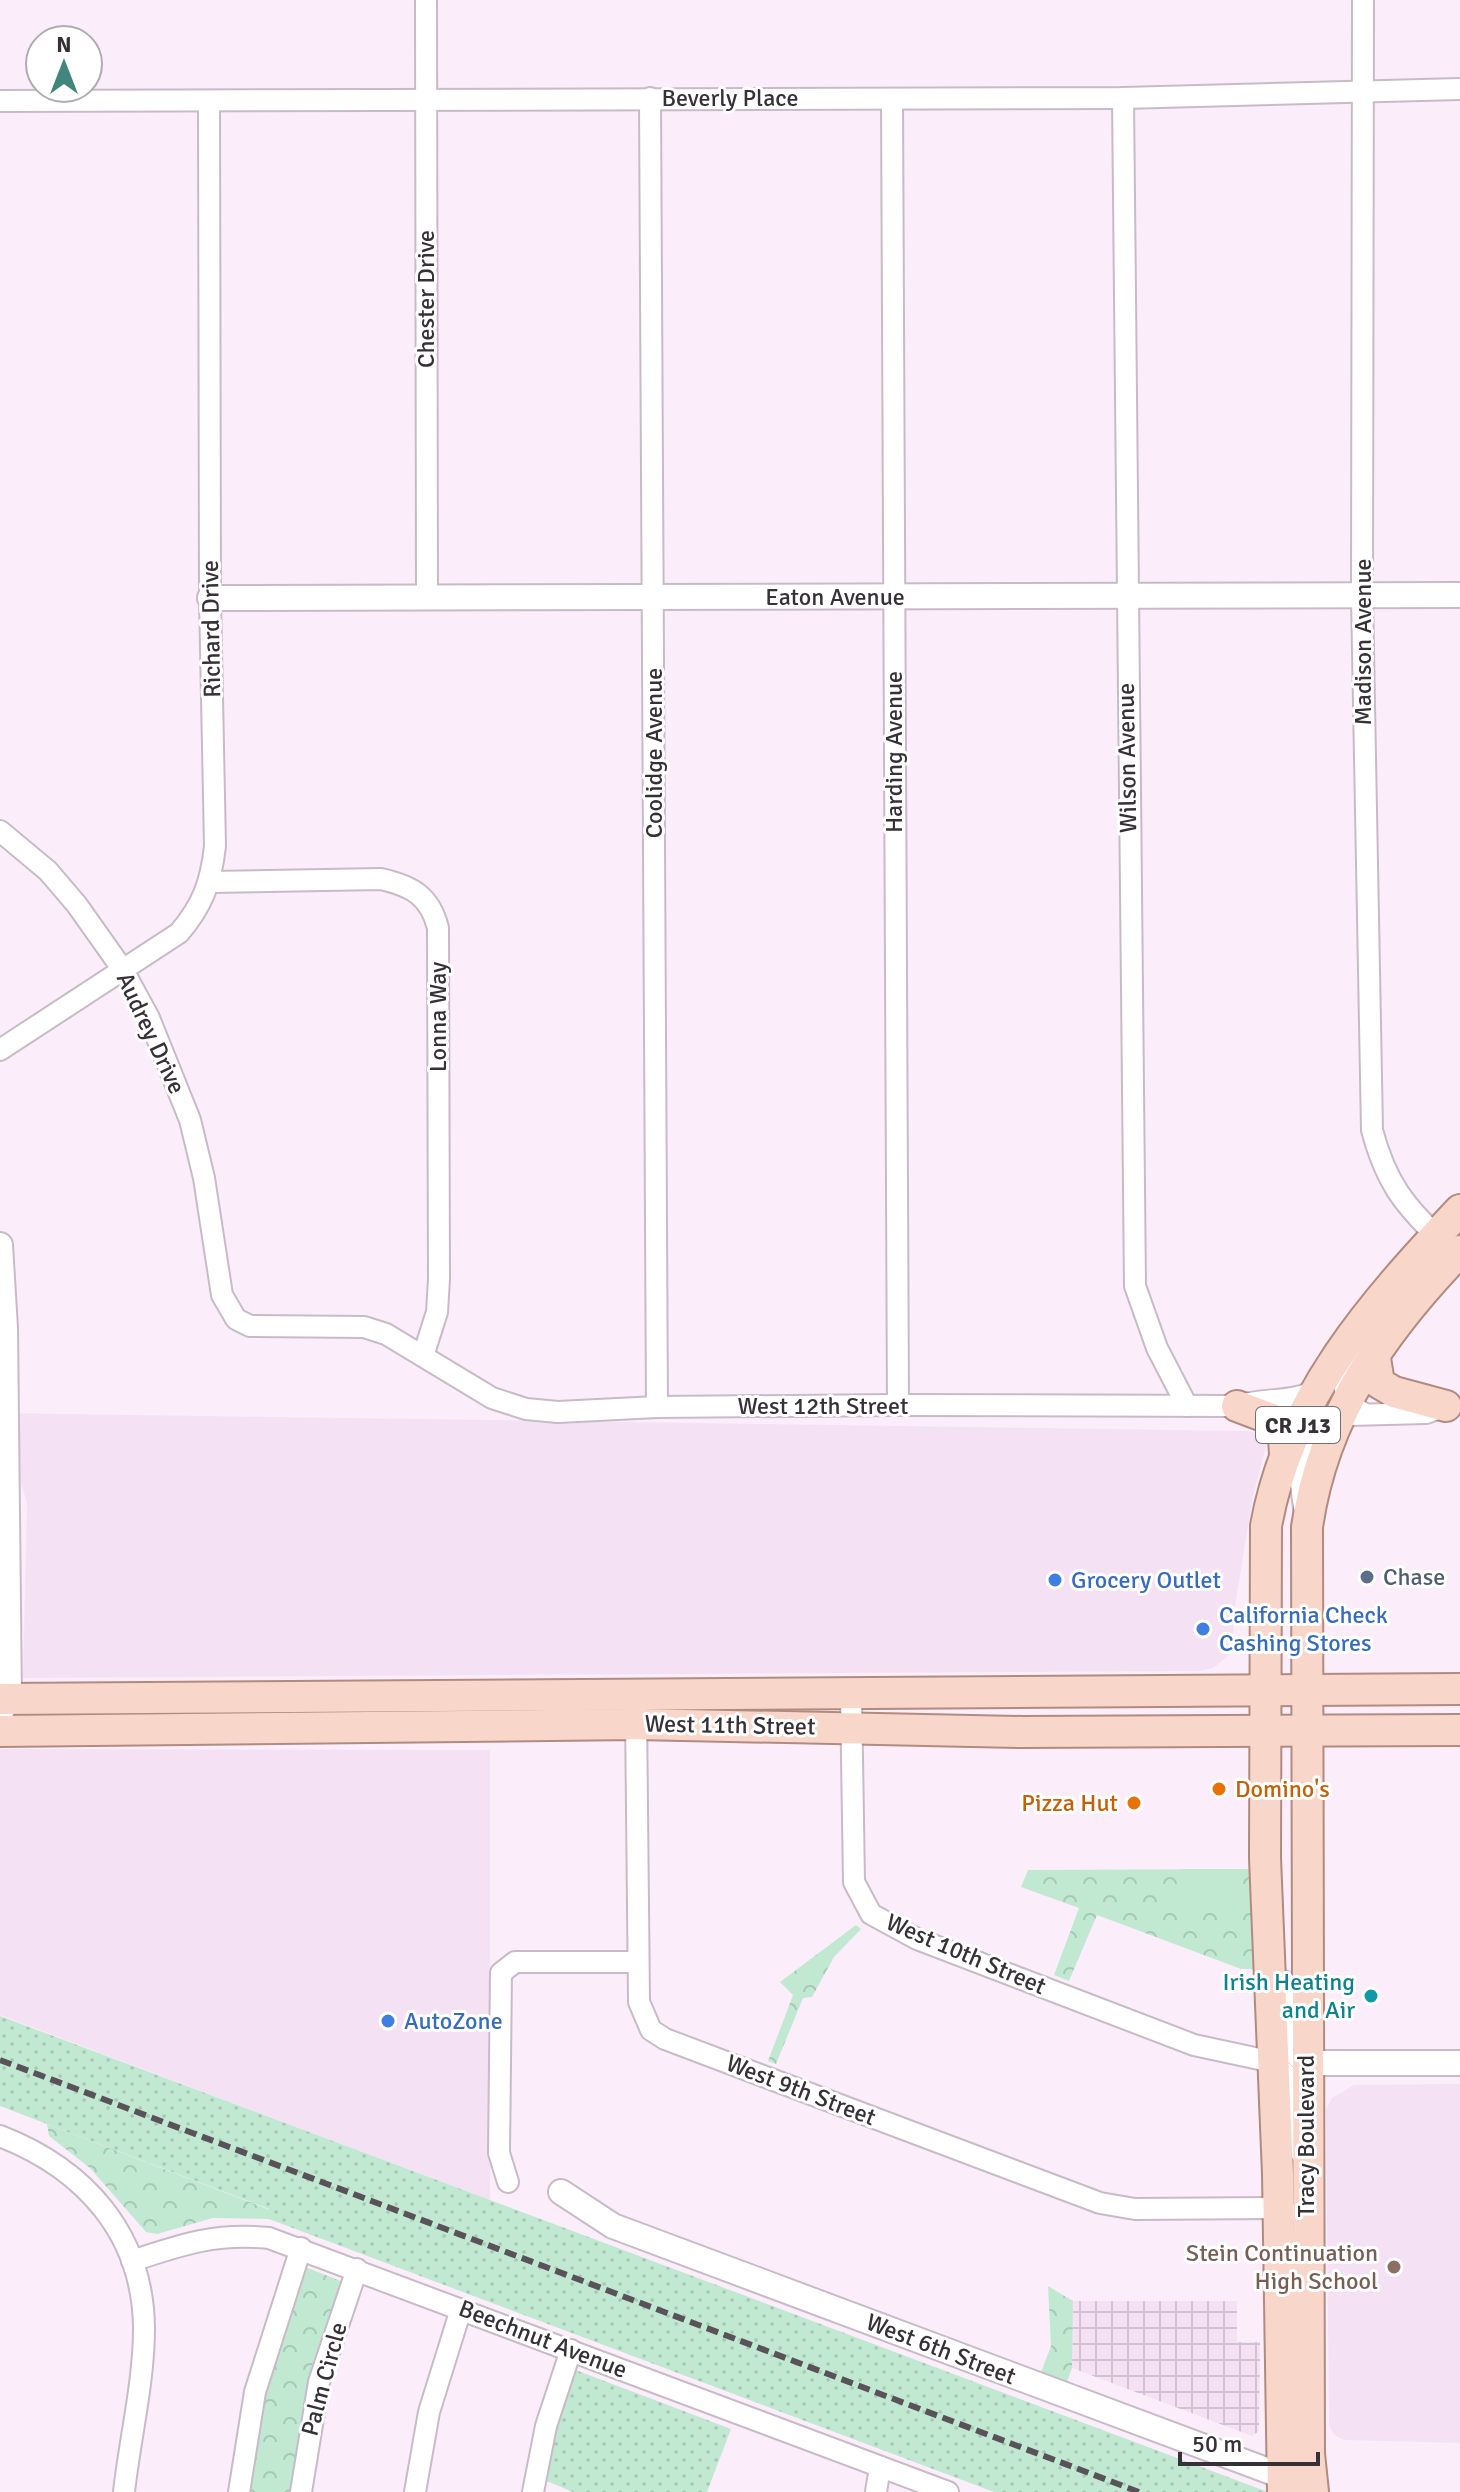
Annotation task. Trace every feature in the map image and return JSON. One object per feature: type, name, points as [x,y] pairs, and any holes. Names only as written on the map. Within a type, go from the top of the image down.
[{"type":"main road","name":"CR J13","points":[[1305,1731],[1307,1527],[1313,1487],[1374,1352],[1451,1247],[1460,1210]]},
{"type":"main road","name":"CR J13","points":[[1264,1690],[1264,1546],[1270,1507],[1295,1406],[1318,1387],[1355,1327],[1389,1286],[1451,1247]]},
{"type":"main road","points":[[1374,1352],[1379,1383],[1394,1392],[1453,1406]]},
{"type":"main road","points":[[1237,1406],[1274,1420],[1284,1439],[1285,1455]]},
{"type":"main road","name":"West 11th Street","points":[[0,1731],[636,1710],[851,1695],[1460,1689]]},
{"type":"main road","name":"Tracy Boulevard","points":[[1264,1690],[1267,1958],[1279,2208],[1303,2488]]},
{"type":"main road","name":"West 11th Street","points":[[3,1704],[636,1710],[934,1731],[1460,1730]]},
{"type":"main road","name":"Tracy Boulevard","points":[[1303,2488],[1308,2318],[1305,1731]]},
{"type":"street","name":"Chester Drive","points":[[426,0],[427,598]]},
{"type":"street","name":"Madison Avenue","points":[[1363,0],[1362,597],[1368,1068],[1372,1130],[1393,1189],[1451,1247]]},
{"type":"street","name":"Beverly Place","points":[[0,101],[1123,98],[1460,89]]},
{"type":"street","name":"Coolidge Avenue","points":[[650,98],[657,1407]]},
{"type":"street","name":"Wilson Avenue","points":[[1123,98],[1135,1286],[1157,1348],[1187,1406]]},
{"type":"street","name":"Harding Avenue","points":[[892,99],[898,1405]]},
{"type":"street","name":"Richard Drive","points":[[0,1050],[179,933],[198,911],[211,882],[215,846],[210,598],[209,101]]},
{"type":"street","name":"Eaton Avenue","points":[[210,598],[1460,595]]},
{"type":"street","name":"Audrey Drive","points":[[0,831],[48,871],[123,970],[169,1061],[190,1120],[204,1178],[222,1295],[236,1319],[250,1326],[364,1327],[386,1334],[423,1356]]},
{"type":"street","name":"Lonna Way","points":[[211,882],[381,879],[405,885],[424,897],[433,911],[438,928],[439,1279],[437,1312],[423,1356]]},
{"type":"street","points":[[0,1245],[3,1704]]},
{"type":"street","points":[[1389,1286],[1379,1320],[1343,1377],[1348,1411],[1426,1413],[1453,1406]]},
{"type":"street","name":"West 12th Street","points":[[423,1356],[492,1398],[526,1409],[558,1412],[657,1407],[1237,1406],[1259,1398],[1295,1406]]},
{"type":"street","points":[[1295,1406],[1311,1437],[1301,1478],[1307,1527]]},
{"type":"street","name":"West 10th Street","points":[[851,1695],[854,1882],[871,1914],[917,1939],[1194,2045],[1273,2062]]},
{"type":"street","name":"West 9th Street","points":[[636,1710],[638,1962],[642,2016],[651,2030],[680,2044],[1100,2203],[1135,2209],[1279,2208]]},
{"type":"street","points":[[1267,1958],[1280,1974],[1284,1987],[1292,2049],[1306,2063],[1460,2063]]},
{"type":"street","points":[[508,2182],[499,2153],[501,1973],[515,1962],[638,1962]]},
{"type":"street","points":[[1273,2062],[1289,2077],[1293,2141],[1306,2160]]},
{"type":"street","points":[[0,2136],[56,2162],[93,2194],[132,2261],[144,2329],[124,2492]]},
{"type":"street","name":"West 6th Street","points":[[561,2192],[613,2226],[1303,2488]]},
{"type":"street","points":[[1279,2208],[1291,2218],[1293,2285],[1308,2318]]},
{"type":"street","name":"Beechnut Avenue","points":[[132,2261],[196,2239],[234,2235],[269,2238],[948,2492]]},
{"type":"street","points":[[239,2492],[255,2392],[301,2248]]},
{"type":"street","name":"Palm Circle","points":[[301,2492],[319,2382],[357,2269]]},
{"type":"street","points":[[415,2492],[429,2412],[461,2309]]},
{"type":"street","points":[[533,2492],[546,2426],[571,2350]]},
{"type":"street","points":[[876,2492],[880,2467]]},
{"type":"shaded area","points":[[0,1413],[1248,1431],[1261,1434],[1267,1443],[1253,1496],[1233,1618],[1234,1640],[1227,1657],[1213,1668],[1198,1671],[23,1678],[27,1503]]},
{"type":"shaded area","points":[[0,1749],[490,1750],[490,2200],[0,2015]]},
{"type":"shaded area","name":"Stein Continuation High School","points":[[1460,2084],[1460,2443],[1344,2440],[1334,2435],[1329,2425],[1326,2109],[1332,2098],[1354,2085]]},
{"type":"shaded area","points":[[1073,2301],[1237,2301],[1237,2342],[1260,2342],[1259,2431],[1252,2436],[1072,2368]]},
{"type":"green space","points":[[1181,1869],[1240,1869],[1240,1912],[1177,1911],[1177,1878]]},
{"type":"green space","points":[[1254,1869],[1256,1969],[1241,1969],[1097,1915],[1069,1981],[1054,1975],[1079,1908],[1021,1887],[1028,1870]]},
{"type":"green space","points":[[856,1925],[861,1929],[834,1957],[812,1997],[803,1998],[776,2064],[768,2061],[793,1995],[780,1982]]},
{"type":"green space","points":[[0,2016],[1268,2492],[994,2492],[269,2219],[269,2209],[0,2106]]},
{"type":"green space","points":[[47,2124],[270,2210],[269,2219],[213,2218],[157,2234],[146,2232],[90,2168],[49,2136]]},
{"type":"green space","points":[[303,2266],[343,2282],[311,2377],[291,2492],[249,2492],[262,2399]]},
{"type":"green space","points":[[1048,2286],[1073,2301],[1072,2368],[1066,2385],[1040,2375],[1051,2346]]},
{"type":"green space","points":[[573,2369],[731,2429],[707,2492],[573,2492],[542,2479]]},
{"type":"railway","points":[[0,2060],[1139,2492]]},
{"type":"place","name":"Chase","points":[[1367,1577]]},
{"type":"place","name":"Grocery Outlet","points":[[1055,1580]]},
{"type":"place","name":"California Check Cashing Stores","points":[[1203,1629]]},
{"type":"place","name":"Domino's","points":[[1219,1789]]},
{"type":"place","name":"Pizza Hut","points":[[1134,1803]]},
{"type":"place","name":"Irish Heating and Air","points":[[1371,1996]]},
{"type":"place","name":"AutoZone","points":[[388,2021]]},
{"type":"place","name":"Stein Continuation High School","points":[[1394,2267]]}]
